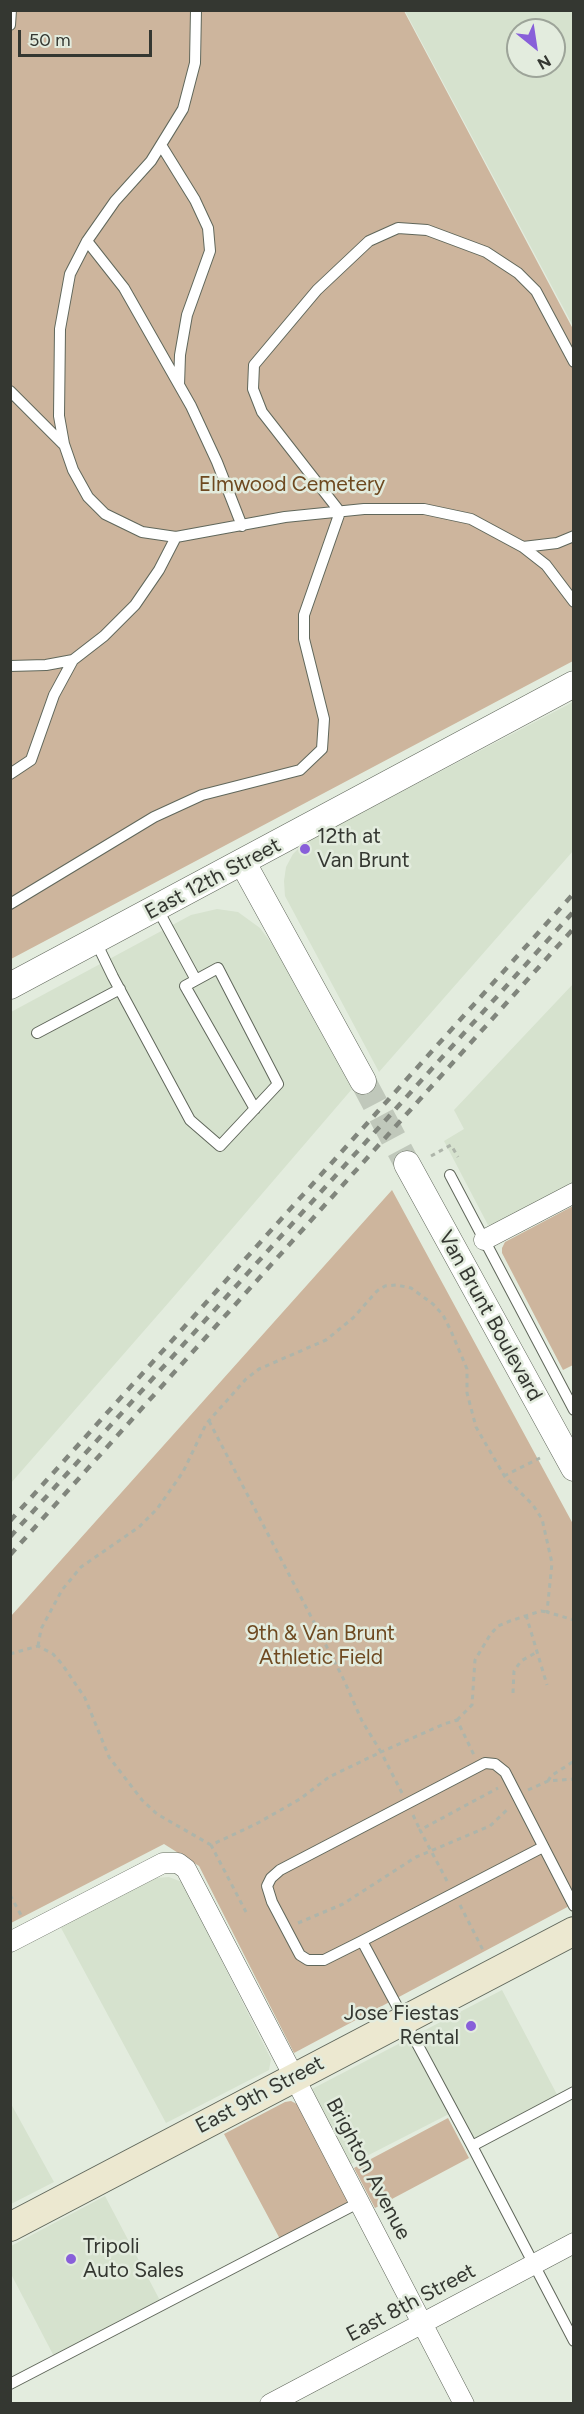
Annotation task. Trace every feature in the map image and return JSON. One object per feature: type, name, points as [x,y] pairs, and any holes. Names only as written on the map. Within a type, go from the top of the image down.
[{"type":"main road","name":"East 9th Street","points":[[10,2227],[573,1931]]},
{"type":"street","name":"East 12th Street","points":[[10,986],[96,942],[573,684]]},
{"type":"street","points":[[243,863],[363,1081]]},
{"type":"street","name":"Van Brunt Boulevard","points":[[407,1164],[573,1468]]},
{"type":"street","points":[[484,1240],[573,1193]]},
{"type":"street","name":"Brighton Avenue","points":[[31,1932],[163,1863],[178,1863],[186,1869],[358,2204],[464,2403]]},
{"type":"street","points":[[10,1942],[31,1932]]},
{"type":"street","name":"East 8th Street","points":[[270,2403],[573,2243]]},
{"type":"lane","points":[[10,25],[11,10]]},
{"type":"lane","points":[[196,10],[195,63],[183,110],[151,161],[116,201],[87,241],[70,274],[60,329],[59,416],[64,444],[73,470],[88,497],[105,514],[141,532],[176,537],[285,517],[376,509],[433,511],[471,519],[523,547],[546,565],[573,602]]},
{"type":"lane","points":[[161,145],[195,200],[208,228],[210,251],[187,315],[180,355],[179,386]]},
{"type":"lane","points":[[340,512],[262,412],[253,389],[255,365],[317,290],[369,241],[398,228],[427,230],[486,252],[518,273],[536,291],[573,362]]},
{"type":"lane","points":[[87,241],[124,288],[179,386],[217,462],[242,526]]},
{"type":"lane","points":[[10,391],[64,444]]},
{"type":"lane","points":[[10,904],[154,817],[202,795],[300,770],[322,749],[324,719],[304,639],[304,615],[340,512]]},
{"type":"lane","points":[[523,547],[557,543],[573,536]]},
{"type":"lane","points":[[10,774],[31,760],[54,695],[73,660],[104,636],[135,605],[159,570],[176,537]]},
{"type":"lane","points":[[10,666],[46,665],[73,660]]},
{"type":"lane","points":[[157,908],[196,980]]},
{"type":"lane","points":[[96,942],[190,1120],[220,1146],[255,1109],[278,1084],[218,968],[185,986],[255,1109]]},
{"type":"lane","points":[[36,1033],[120,989]]},
{"type":"lane","points":[[450,1175],[573,1410]]},
{"type":"lane","points":[[543,1847],[317,1962],[300,1955],[268,1894],[267,1886],[271,1878],[280,1870],[485,1763],[495,1764],[505,1772],[573,1906]]},
{"type":"lane","points":[[362,1941],[573,2341]]},
{"type":"lane","points":[[472,2146],[573,2092]]},
{"type":"lane","points":[[10,2385],[358,2204]]},
{"type":"path","points":[[431,1156],[451,1145],[458,1157]]},
{"type":"path","points":[[38,1646],[40,1629],[62,1590],[81,1567],[139,1527],[157,1509],[183,1472],[198,1437],[246,1379],[259,1369],[326,1340],[353,1318],[377,1291],[385,1286],[397,1285],[411,1288],[433,1304],[443,1315],[452,1330],[467,1369],[467,1394],[470,1412],[476,1427],[504,1476],[533,1505],[542,1519],[552,1563],[547,1612]]},
{"type":"path","points":[[209,1421],[343,1678],[362,1721],[381,1752],[484,1952]]},
{"type":"path","points":[[504,1476],[540,1458]]},
{"type":"path","points":[[211,1845],[256,1824],[300,1799],[328,1777],[457,1720],[472,1705],[475,1660],[498,1626],[541,1611],[573,1620]]},
{"type":"path","points":[[526,1615],[547,1686]]},
{"type":"path","points":[[10,1654],[38,1646],[53,1654],[85,1698],[109,1757],[142,1800],[157,1814],[211,1845],[246,1912]]},
{"type":"path","points":[[513,1693],[514,1671],[521,1660],[537,1652]]},
{"type":"path","points":[[457,1720],[475,1755],[482,1751]]},
{"type":"path","points":[[548,1781],[551,1776],[573,1761]]},
{"type":"path","points":[[286,1929],[343,1905],[416,1857],[490,1826],[528,1790],[548,1781],[573,1779]]},
{"type":"path","points":[[420,1830],[510,1782]]},
{"type":"path","points":[[525,1785],[533,1799]]},
{"type":"path","points":[[10,1895],[31,1932]]},
{"type":"shaded area","points":[[405,11],[573,11],[573,326]]},
{"type":"shaded area","points":[[573,702],[573,851],[379,1072],[285,896],[286,867],[293,854],[304,843]]},
{"type":"shaded area","points":[[217,909],[238,912],[260,928],[275,948],[352,1089],[11,1483],[11,1012],[191,915]]},
{"type":"shaded area","points":[[573,984],[573,1184],[499,1224],[488,1225],[444,1141],[464,1129],[454,1110]]},
{"type":"shaded area","points":[[169,1877],[182,1882],[271,2059],[269,2070],[166,2123],[60,1926],[156,1878]]},
{"type":"shaded area","points":[[502,1990],[562,2104],[469,2151],[449,2114],[351,2164],[312,2089]]},
{"type":"shaded area","points":[[10,2102],[54,2182],[11,2204],[10,2204]]},
{"type":"shaded area","points":[[105,2196],[165,2310],[58,2364],[11,2274],[11,2246]]},
{"type":"green space","name":"Elmwood Cemetery","points":[[11,11],[404,11],[573,329],[573,661],[11,959]]},
{"type":"green space","name":"9th & Van Brunt Athletic Field","points":[[392,1190],[573,1524],[573,1904],[294,2053],[199,1866],[164,1844],[11,1923],[11,1616]]},
{"type":"green space","points":[[573,1206],[573,1365],[563,1370],[502,1253],[502,1248],[505,1242]]},
{"type":"green space","points":[[291,2101],[297,2104],[349,2202],[280,2239],[224,2134]]},
{"type":"green space","points":[[448,2118],[469,2158],[375,2208],[354,2168]]},
{"type":"tunnel","points":[[363,1081],[407,1164]]},
{"type":"railway","points":[[10,1521],[574,893]]},
{"type":"railway","points":[[10,1537],[574,911]]},
{"type":"railway","points":[[10,1555],[574,928]]},
{"type":"place","name":"12th at Van Brunt","points":[[305,849]]},
{"type":"place","name":"Jose Fiestas Rental","points":[[471,2026]]},
{"type":"place","name":"Tripoli Auto Sales","points":[[71,2259]]}]
